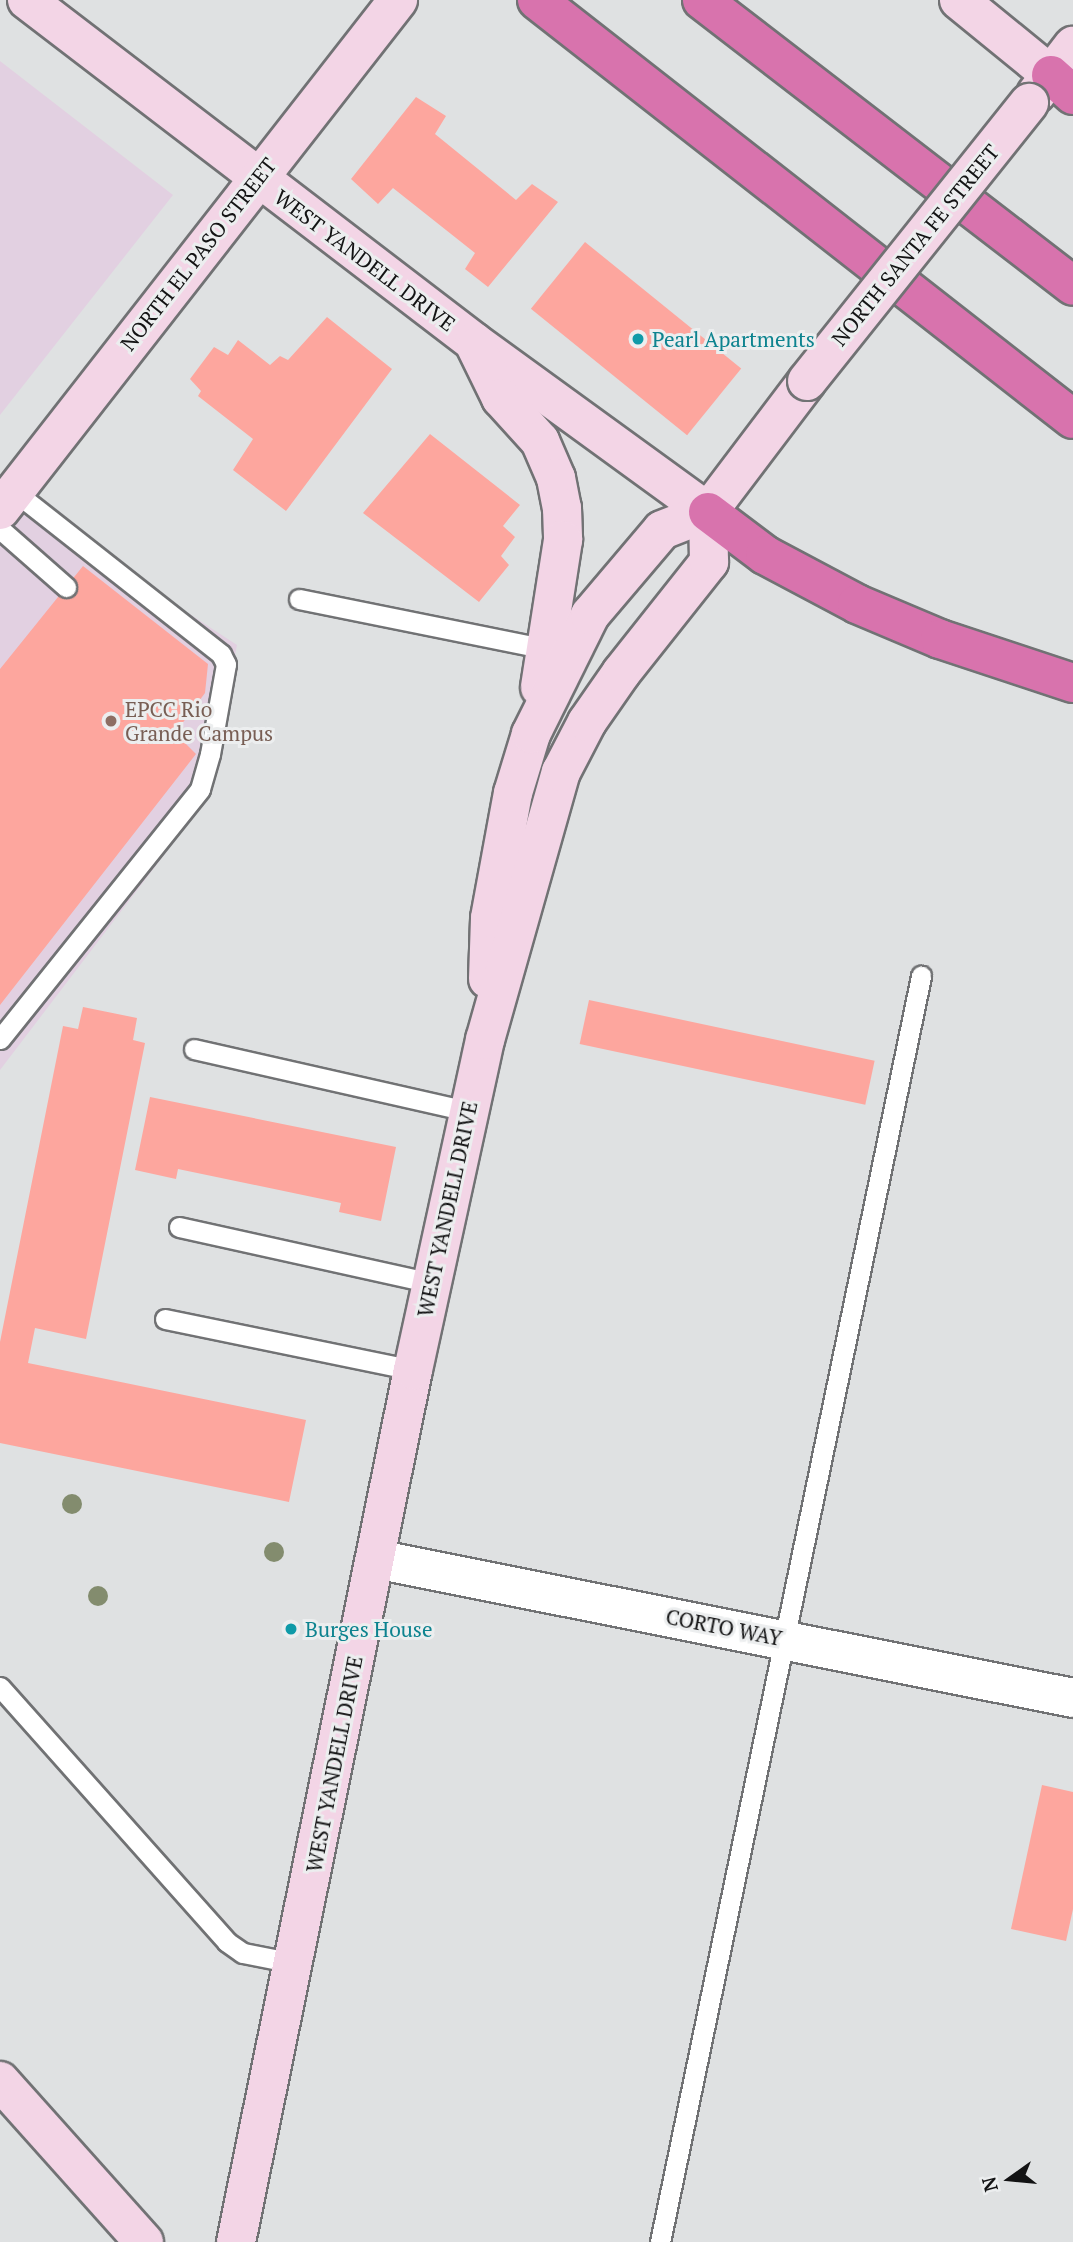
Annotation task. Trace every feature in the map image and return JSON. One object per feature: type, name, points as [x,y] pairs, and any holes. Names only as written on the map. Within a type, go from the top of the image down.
[{"type":"highway","points":[[537,0],[1073,419]]},
{"type":"highway","points":[[702,0],[1073,286]]},
{"type":"highway","points":[[708,512],[765,555],[857,604],[940,639],[1073,683]]},
{"type":"street","name":"WEST YANDELL DRIVE","points":[[27,0],[257,179],[474,342],[708,512]]},
{"type":"street","points":[[959,0],[1056,80]]},
{"type":"street","name":"NORTH EL PASO STREET","points":[[7,501],[388,12]]},
{"type":"street","name":"NORTH SANTA FE STREET","points":[[708,512],[807,381],[1056,80]]},
{"type":"street","points":[[474,342],[501,398],[540,441],[556,478],[563,540],[548,649],[531,734]]},
{"type":"street","name":"WEST YANDELL DRIVE","points":[[485,1040],[491,918],[513,793],[531,734],[590,615],[662,530],[708,512]]},
{"type":"street","name":"WEST YANDELL DRIVE","points":[[236,2242],[431,1283],[485,1040],[561,772],[587,722],[621,673],[709,562],[708,512]]},
{"type":"street","name":"CORTO WAY","points":[[375,1559],[1073,1698]]},
{"type":"street","points":[[0,2081],[144,2242]]},
{"type":"lane","points":[[0,1039],[200,789],[210,754],[226,664],[220,654],[7,501]]},
{"type":"lane","points":[[0,530],[66,587]]},
{"type":"lane","points":[[299,599],[548,649]]},
{"type":"lane","points":[[660,2242],[921,976]]},
{"type":"lane","points":[[194,1049],[468,1111]]},
{"type":"lane","points":[[179,1227],[431,1283]]},
{"type":"lane","points":[[165,1320],[413,1370]]},
{"type":"lane","points":[[0,1687],[227,1942],[243,1953],[294,1963]]},
{"type":"shaded area","points":[[0,61],[173,195],[0,415]]},
{"type":"shaded area","name":"EPCC Rio Grande Campus","points":[[0,490],[237,645],[209,796],[0,1070]]},
{"type":"building","points":[[416,97],[446,116],[435,134],[516,200],[532,184],[558,202],[488,287],[465,269],[475,253],[393,188],[378,204],[351,179]]},
{"type":"building","name":"Pearl Apartments","points":[[585,242],[741,368],[687,435],[531,309]]},
{"type":"building","points":[[327,317],[392,369],[286,511],[233,470],[253,439],[198,396],[201,391],[190,379],[214,347],[228,355],[238,340],[270,365],[280,356],[288,360]]},
{"type":"building","points":[[430,434],[520,505],[503,526],[515,537],[501,556],[509,565],[479,602],[363,513]]},
{"type":"building","name":"EPCC Rio Grande Campus","points":[[83,566],[208,664],[205,693],[175,733],[196,754],[0,1005],[0,669]]},
{"type":"building","points":[[589,1000],[875,1061],[865,1105],[580,1044]]},
{"type":"building","points":[[83,1007],[137,1018],[133,1040],[145,1043],[86,1339],[35,1328],[28,1363],[306,1420],[289,1502],[0,1443],[0,1342],[63,1026],[78,1029]]},
{"type":"building","points":[[150,1097],[396,1147],[381,1221],[339,1212],[341,1203],[178,1169],[176,1179],[135,1170]]},
{"type":"building","points":[[1042,1785],[1073,1792],[1073,1909],[1066,1941],[1011,1929]]},
{"type":"place","name":"Pearl Apartments","points":[[638,339]]},
{"type":"place","name":"EPCC Rio Grande Campus","points":[[111,721]]},
{"type":"place","name":"Burges House","points":[[291,1629]]}]
